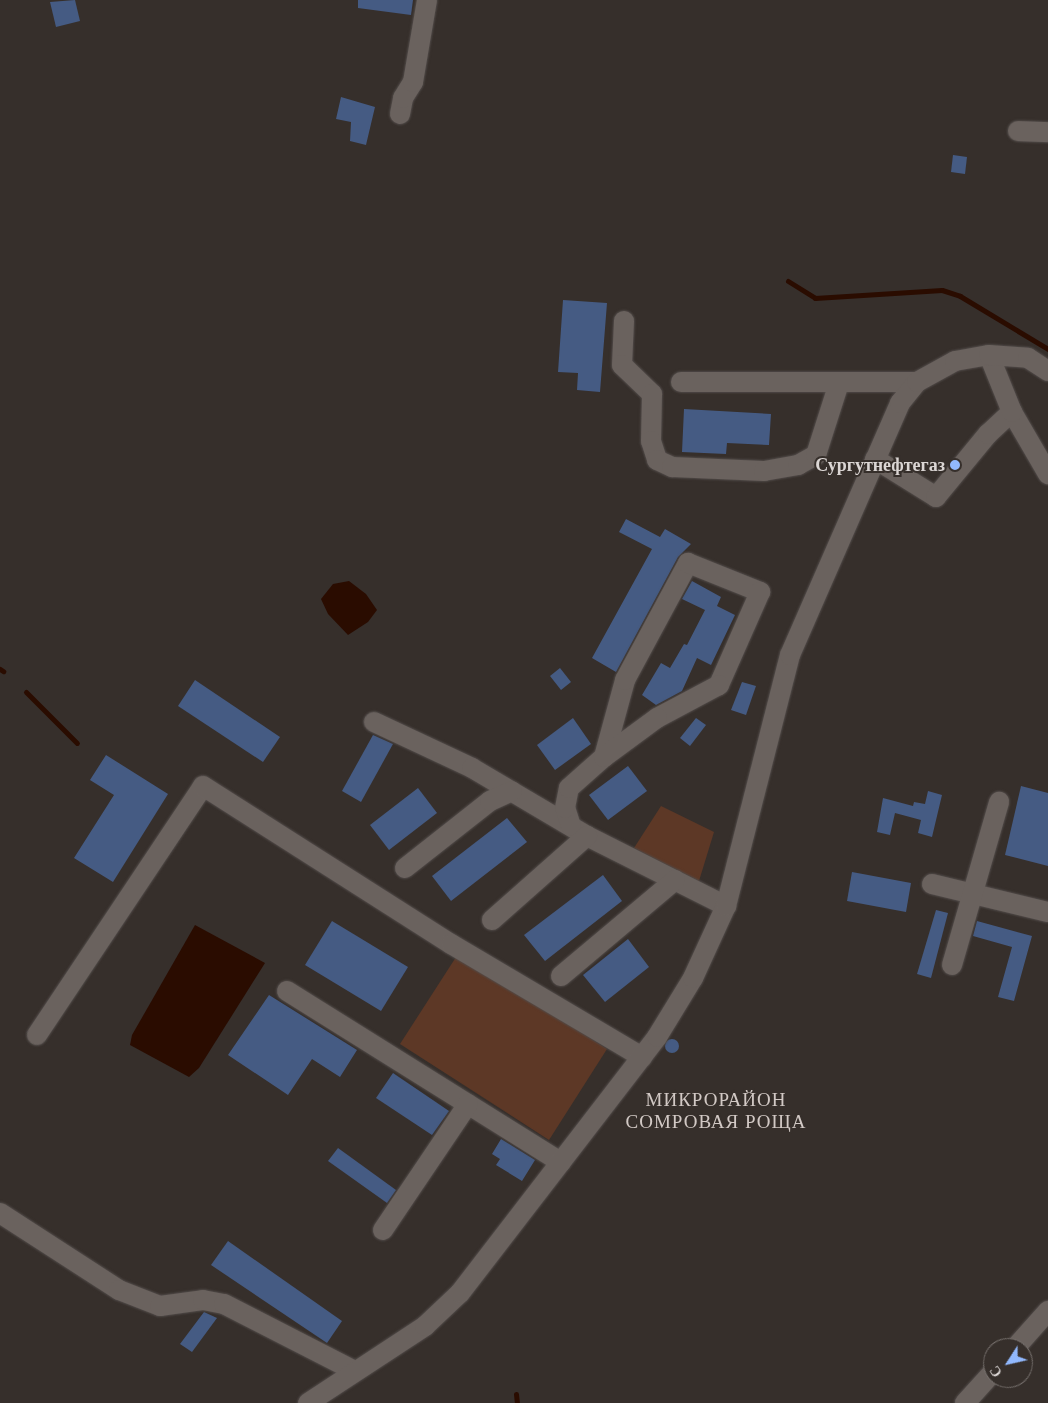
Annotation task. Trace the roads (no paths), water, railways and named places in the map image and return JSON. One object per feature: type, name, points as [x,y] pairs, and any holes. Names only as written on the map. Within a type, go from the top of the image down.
[{"type":"street","points":[[400,114],[403,98],[413,82],[428,0]]},
{"type":"street","points":[[1018,131],[1048,132]]},
{"type":"street","points":[[624,321],[622,365],[652,394],[652,441],[657,460],[672,467],[764,470],[798,465],[816,455],[839,383]]},
{"type":"street","points":[[308,1403],[353,1370],[424,1326],[460,1293],[642,1057],[693,978],[726,906],[790,655],[900,403],[917,382],[955,361],[989,355],[1028,358],[1048,371]]},
{"type":"street","points":[[989,355],[1012,412],[1048,474]]},
{"type":"street","points":[[681,382],[917,382]]},
{"type":"street","points":[[875,459],[936,497],[988,434],[1012,412]]},
{"type":"street","points":[[579,831],[565,808],[569,788],[604,757],[657,718],[719,685],[760,592],[688,563],[625,680],[604,757]]},
{"type":"street","points":[[374,722],[512,791],[579,831],[726,906]]},
{"type":"street","points":[[37,1035],[203,786],[450,944],[642,1057]]},
{"type":"street","points":[[405,868],[490,801],[512,791]]},
{"type":"street","points":[[952,965],[999,802]]},
{"type":"street","points":[[492,920],[579,831]]},
{"type":"street","points":[[561,976],[675,880]]},
{"type":"street","points":[[932,884],[1048,912]]},
{"type":"street","points":[[287,991],[561,1162]]},
{"type":"street","points":[[383,1230],[468,1104]]},
{"type":"street","points":[[0,1213],[119,1290],[160,1306],[204,1300],[224,1304],[353,1370]]},
{"type":"street","points":[[1024,1338],[1048,1311]]},
{"type":"street","points":[[965,1403],[983,1383]]},
{"type":"waterway","points":[[788,281],[815,298],[942,290],[960,296],[1048,349]]},
{"type":"waterway","points":[[26,692],[77,743]]},
{"type":"waterway","points":[[516,1394],[517,1403]]},
{"type":"place","name":"Сургутнефтегаз","points":[[955,465]]},
{"type":"district","name":"МИКРОРАЙОН СОМРОВАЯ РОЩА","points":[[716,1111]]}]
